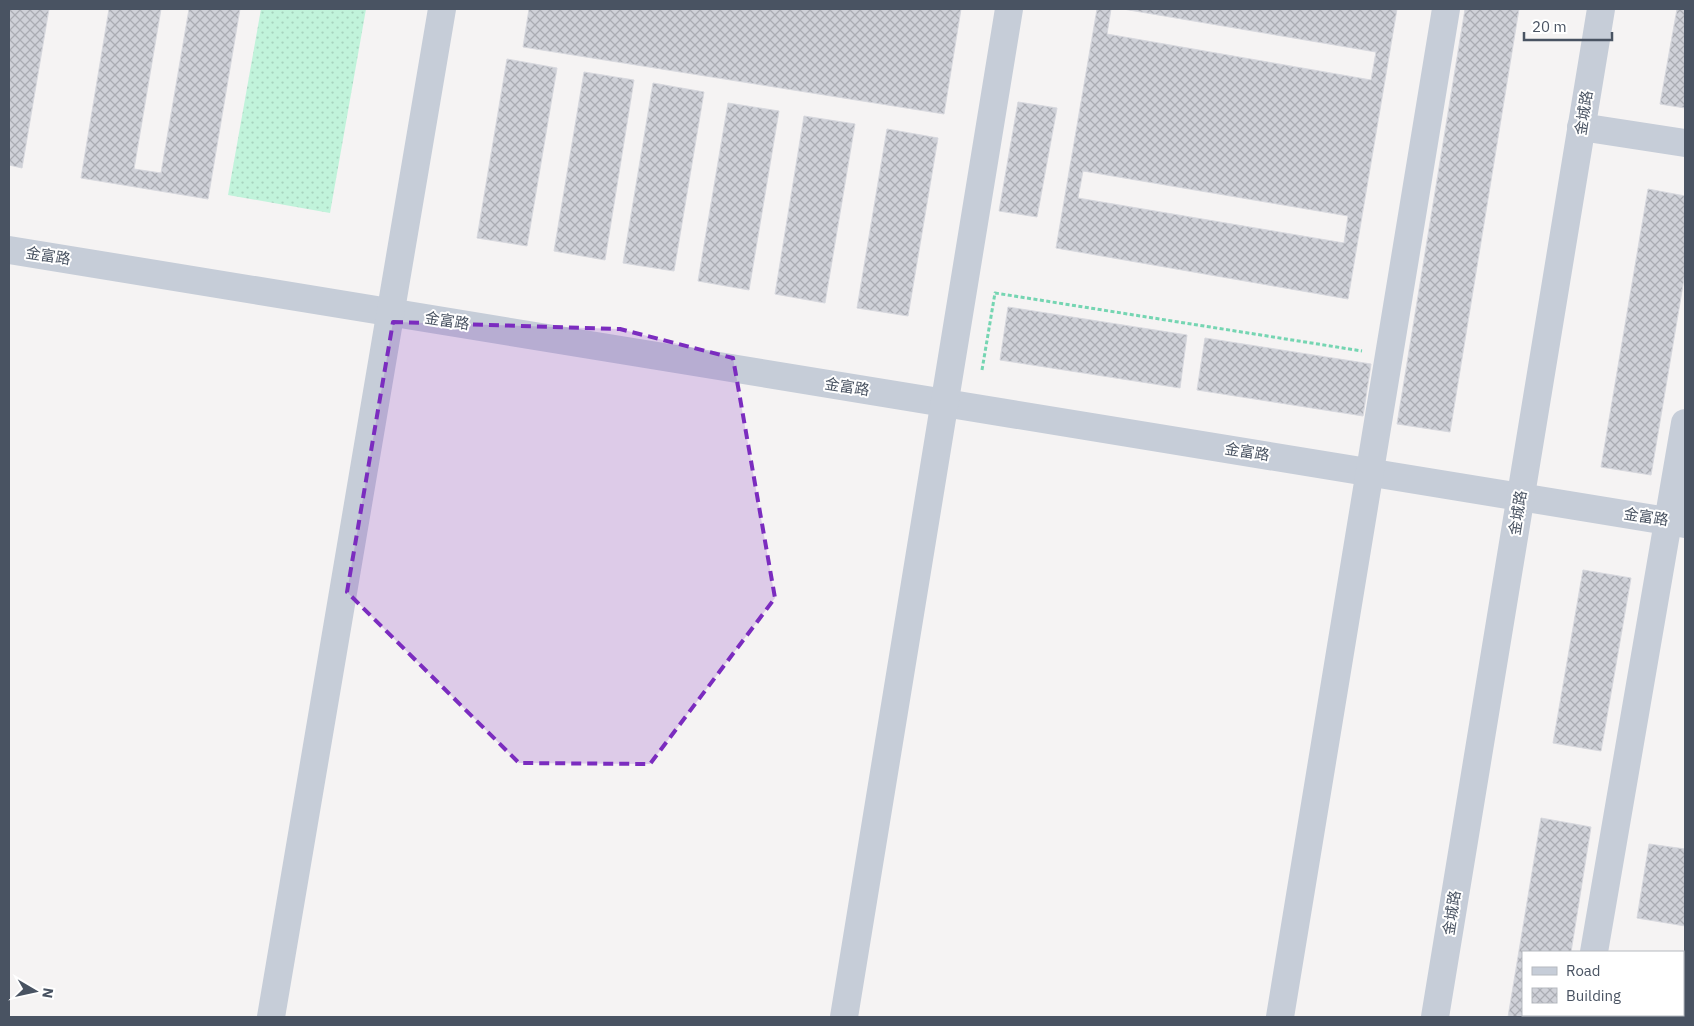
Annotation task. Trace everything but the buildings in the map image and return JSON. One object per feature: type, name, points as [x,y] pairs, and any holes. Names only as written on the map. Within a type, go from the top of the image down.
[{"type":"street","points":[[271,1017],[442,9]]},
{"type":"street","points":[[844,1017],[1009,9]]},
{"type":"street","points":[[1280,1017],[1446,9]]},
{"type":"street","name":"金城路","points":[[1435,1017],[1601,9]]},
{"type":"street","points":[[1582,126],[1685,143]]},
{"type":"street","name":"金富路","points":[[9,250],[1677,522]]},
{"type":"street","points":[[1594,951],[1677,522],[1685,423]]},
{"type":"path","points":[[982,370],[995,293],[1389,355]]},
{"type":"highlighted area","points":[[393,322],[620,329],[733,358],[775,598],[650,764],[519,763],[347,592]]},
{"type":"green space","points":[[261,9],[366,9],[330,213],[228,195]]}]
